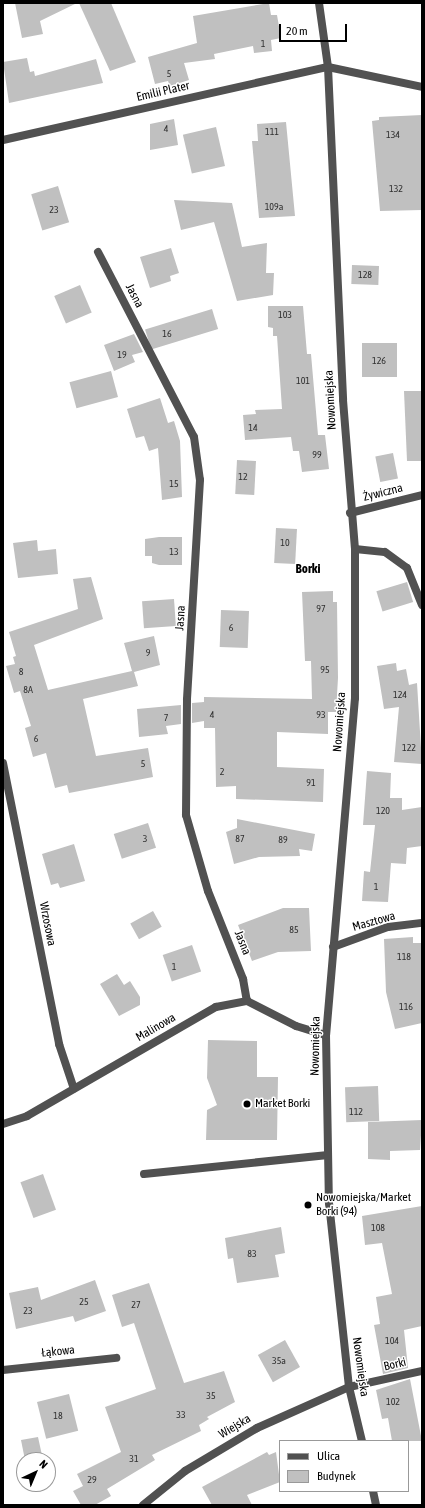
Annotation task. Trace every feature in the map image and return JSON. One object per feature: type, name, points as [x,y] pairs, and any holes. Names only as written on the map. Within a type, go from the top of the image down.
[{"type":"street","name":"Nowomiejska","points":[[319,3],[328,67],[350,513],[355,549],[355,698],[326,1036],[329,1203],[349,1387],[362,1440]]},
{"type":"street","points":[[328,67],[422,87]]},
{"type":"street","name":"Emilii Plater","points":[[3,140],[328,67]]},
{"type":"street","name":"Jasna","points":[[98,252],[194,437],[200,480],[188,700],[186,815],[208,891],[244,979],[247,1001]]},
{"type":"street","name":"Żywiczna","points":[[350,513],[422,495]]},
{"type":"street","points":[[355,549],[385,552],[407,568],[422,605]]},
{"type":"street","name":"Wrzosowa","points":[[3,763],[59,1044],[74,1089]]},
{"type":"street","name":"Masztowa","points":[[333,947],[388,927],[422,923]]},
{"type":"street","points":[[247,1001],[296,1026],[326,1036]]},
{"type":"street","name":"Malinowa","points":[[3,1124],[27,1116],[216,1007],[247,1001]]},
{"type":"street","points":[[144,1174],[328,1155]]},
{"type":"street","name":"Łąkowa","points":[[3,1370],[116,1358]]},
{"type":"street","name":"Borki","points":[[349,1387],[422,1371]]},
{"type":"street","name":"Wiejska","points":[[143,1505],[185,1471],[257,1428],[349,1387]]},
{"type":"street","points":[[373,1492],[376,1505]]},
{"type":"building","points":[[15,3],[77,3],[40,21],[43,34],[22,38]]},
{"type":"building","points":[[79,3],[111,3],[136,62],[110,71]]},
{"type":"building","points":[[269,3],[271,15],[277,15],[281,38],[271,40],[272,51],[254,53],[253,46],[214,54],[215,59],[184,63],[189,80],[170,86],[168,81],[155,84],[148,57],[197,43],[193,16]]},
{"type":"building","points":[[27,58],[30,72],[34,71],[35,76],[96,59],[103,83],[9,103],[3,62]]},
{"type":"building","points":[[422,115],[422,210],[380,211],[372,121],[379,120],[379,117]]},
{"type":"building","points":[[174,119],[178,145],[150,150],[150,124]]},
{"type":"building","points":[[286,122],[295,216],[259,218],[252,141],[258,141],[257,124]]},
{"type":"building","points":[[216,127],[225,166],[192,174],[183,135]]},
{"type":"building","points":[[58,186],[69,222],[42,231],[31,194]]},
{"type":"building","points":[[174,200],[232,203],[242,247],[267,243],[266,273],[274,273],[273,295],[237,301],[214,222],[181,230]]},
{"type":"building","points":[[171,248],[179,273],[170,276],[171,281],[150,288],[140,257]]},
{"type":"building","points":[[352,265],[379,266],[378,285],[351,284]]},
{"type":"building","points":[[80,285],[92,313],[66,324],[54,296]]},
{"type":"building","points":[[268,306],[303,306],[307,354],[311,354],[318,435],[325,435],[329,469],[302,472],[299,451],[293,451],[291,437],[245,440],[243,415],[256,414],[255,410],[282,409],[277,336],[273,336],[273,328],[268,327]]},
{"type":"building","points":[[212,309],[218,329],[151,350],[145,329]]},
{"type":"building","points":[[134,334],[143,352],[132,355],[135,362],[114,371],[104,345]]},
{"type":"building","points":[[362,343],[397,343],[397,377],[362,377]]},
{"type":"building","points":[[111,371],[118,397],[76,408],[69,382]]},
{"type":"building","points":[[404,391],[422,391],[422,461],[407,461]]},
{"type":"building","points":[[160,398],[168,423],[174,421],[180,441],[182,497],[162,500],[158,448],[149,451],[144,436],[136,438],[127,409]]},
{"type":"building","points":[[393,453],[398,479],[380,482],[375,456]]},
{"type":"building","points":[[237,460],[256,461],[254,495],[235,494]]},
{"type":"building","points":[[276,528],[297,529],[295,564],[274,563]]},
{"type":"building","points":[[159,537],[182,537],[182,565],[159,565],[152,563],[152,556],[145,556],[145,539]]},
{"type":"building","points":[[37,540],[38,551],[56,549],[58,574],[18,578],[13,543]]},
{"type":"building","points":[[91,577],[103,619],[34,645],[48,690],[132,671],[124,643],[154,636],[160,665],[134,672],[138,686],[83,699],[96,756],[148,748],[153,777],[69,793],[67,785],[55,788],[46,753],[33,757],[25,728],[31,726],[20,691],[14,693],[6,666],[15,664],[13,657],[16,656],[9,632],[78,609],[73,579]]},
{"type":"building","points":[[407,582],[413,602],[383,611],[376,591]]},
{"type":"building","points":[[333,591],[333,602],[337,602],[338,678],[336,712],[328,712],[328,734],[277,732],[277,767],[324,769],[323,802],[236,799],[236,786],[216,787],[215,728],[204,728],[204,721],[192,723],[192,703],[204,702],[204,697],[312,699],[311,661],[305,661],[302,592]]},
{"type":"building","points":[[174,599],[176,626],[144,628],[142,601]]},
{"type":"building","points":[[221,610],[249,611],[248,648],[220,647]]},
{"type":"building","points":[[396,663],[397,671],[406,669],[409,685],[417,683],[422,764],[394,762],[399,707],[384,709],[377,666]]},
{"type":"building","points":[[181,705],[181,724],[166,726],[168,734],[139,737],[137,709]]},
{"type":"building","points":[[367,771],[391,773],[390,798],[402,798],[402,810],[422,807],[422,846],[407,848],[406,864],[391,863],[388,902],[362,901],[364,871],[370,872],[375,825],[363,825]]},
{"type":"building","points":[[237,819],[315,834],[312,851],[299,849],[300,856],[259,857],[234,864],[226,832],[237,828]]},
{"type":"building","points":[[148,823],[156,848],[122,859],[114,834]]},
{"type":"building","points":[[74,844],[85,881],[60,888],[58,883],[51,885],[42,854]]},
{"type":"building","points":[[283,908],[309,908],[311,951],[278,952],[252,961],[238,925]]},
{"type":"building","points":[[153,911],[162,927],[139,939],[130,924]]},
{"type":"building","points":[[413,937],[413,943],[422,943],[422,1023],[395,1029],[386,992],[384,939]]},
{"type":"building","points":[[192,945],[201,971],[172,982],[163,955]]},
{"type":"building","points":[[117,974],[124,985],[130,981],[140,997],[140,1005],[119,1016],[100,984]]},
{"type":"building","points":[[208,1040],[257,1041],[257,1077],[278,1077],[277,1140],[206,1140],[207,1110],[217,1105],[207,1078]]},
{"type":"building","points":[[378,1086],[379,1121],[346,1122],[345,1087]]},
{"type":"building","points":[[422,1120],[420,1150],[390,1151],[390,1160],[368,1159],[368,1122]]},
{"type":"building","points":[[43,1174],[56,1210],[33,1218],[20,1182]]},
{"type":"building","points":[[422,1206],[422,1326],[404,1330],[408,1368],[383,1374],[374,1325],[380,1324],[376,1297],[392,1294],[382,1243],[365,1245],[362,1216]]},
{"type":"building","points":[[281,1227],[285,1253],[275,1255],[279,1277],[237,1283],[233,1258],[228,1259],[225,1238]]},
{"type":"building","points":[[95,1280],[106,1311],[75,1322],[73,1316],[16,1329],[9,1293],[38,1287],[41,1300]]},
{"type":"building","points":[[149,1283],[184,1383],[224,1371],[235,1402],[207,1417],[209,1419],[199,1425],[201,1431],[152,1455],[155,1460],[107,1489],[111,1496],[95,1505],[81,1505],[73,1491],[83,1486],[77,1474],[121,1452],[105,1407],[156,1389],[134,1323],[122,1327],[112,1295]]},
{"type":"building","points":[[285,1340],[300,1367],[273,1382],[258,1355]]},
{"type":"building","points":[[410,1379],[422,1441],[392,1440],[388,1418],[382,1419],[376,1390]]},
{"type":"building","points":[[69,1394],[78,1431],[46,1439],[37,1402]]},
{"type":"building","points":[[38,1437],[41,1452],[23,1452],[21,1440]]},
{"type":"building","points":[[267,1452],[269,1455],[276,1452],[279,1482],[247,1495],[252,1505],[212,1505],[202,1487]]},
{"type":"place","name":"Market Borki","points":[[247,1104]]},
{"type":"place","name":"Nowomiejska/Market Borki (94)","points":[[308,1205]]},
{"type":"district","name":"Borki","points":[[308,569]]}]
